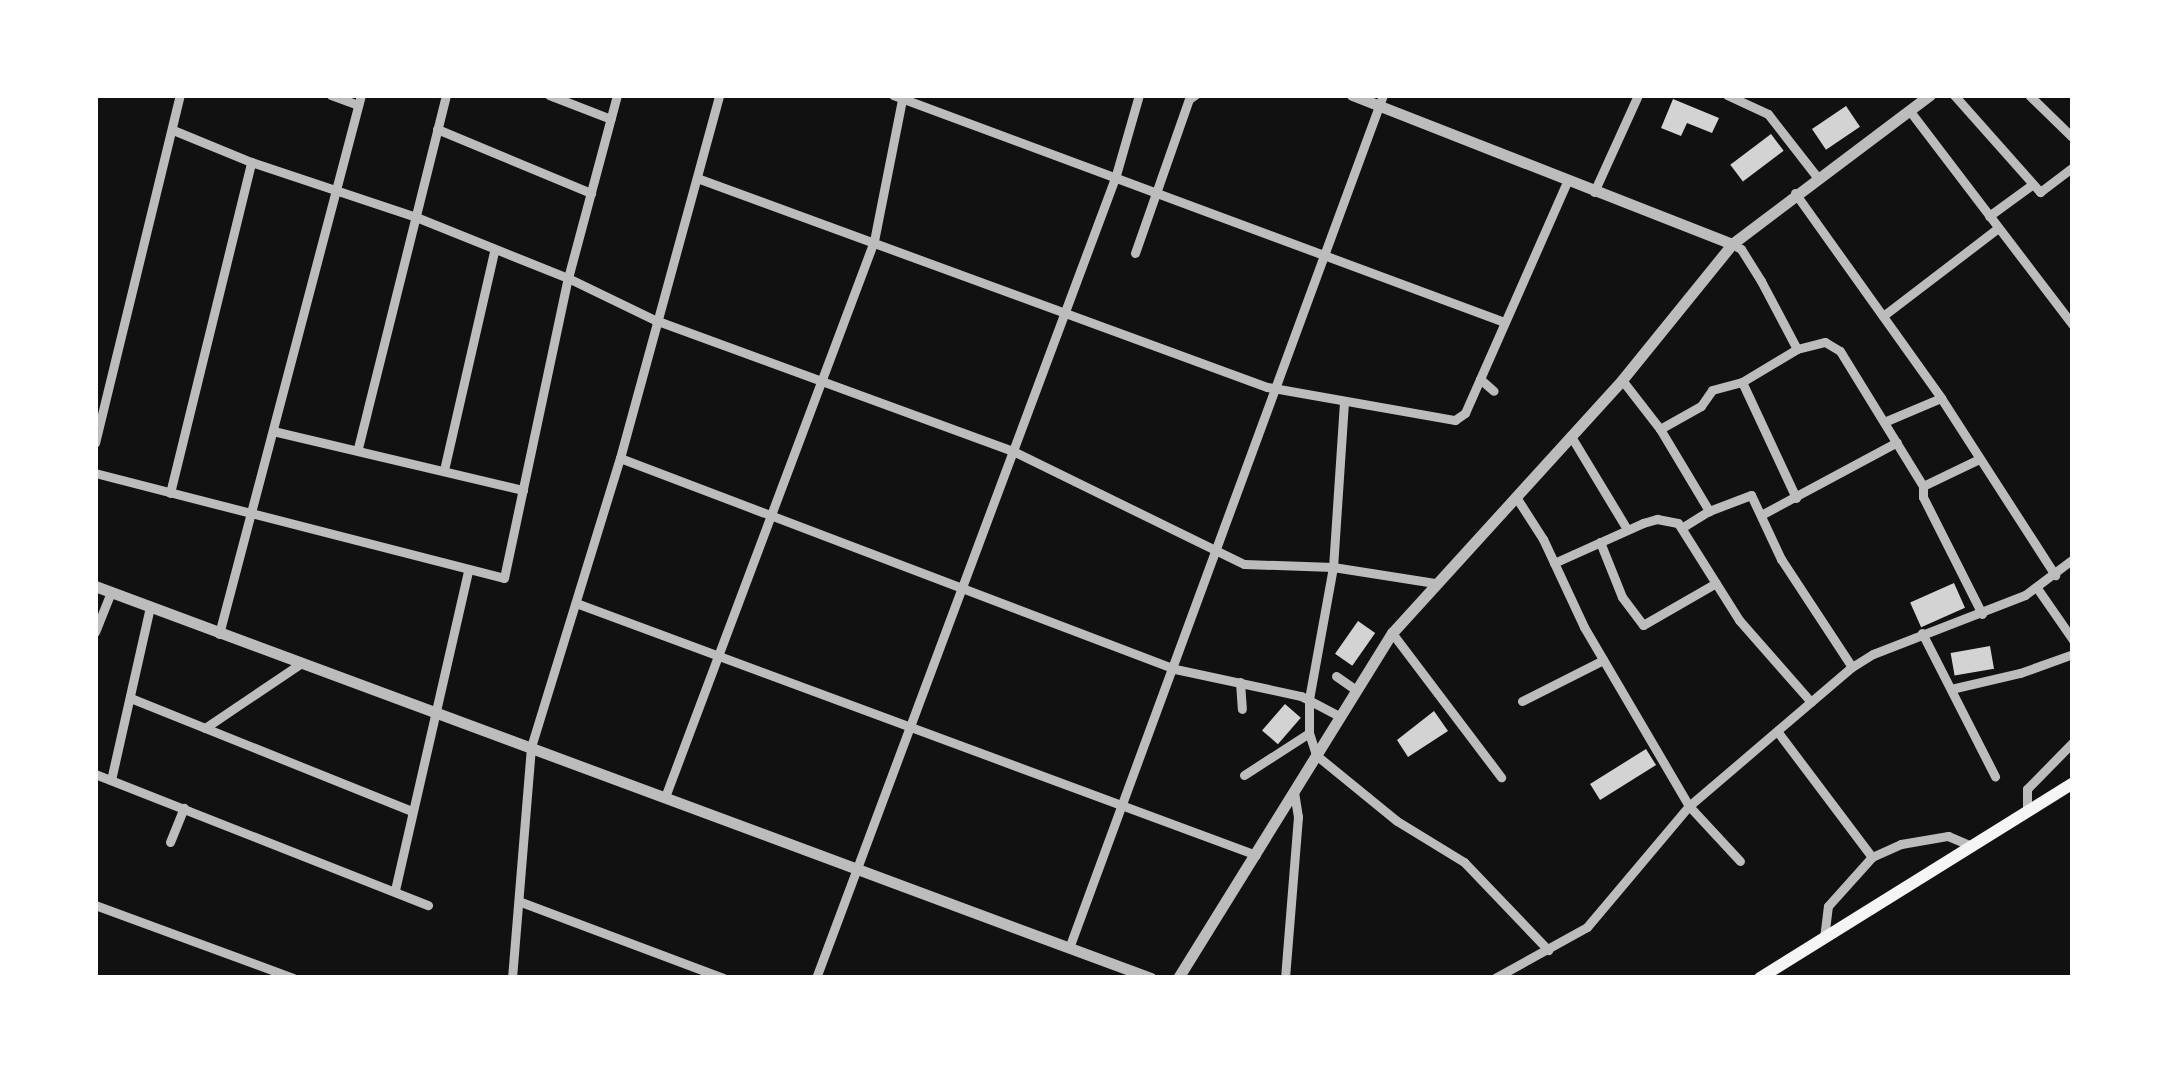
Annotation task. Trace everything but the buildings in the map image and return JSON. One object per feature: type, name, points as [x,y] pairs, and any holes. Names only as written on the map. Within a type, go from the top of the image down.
[{"type":"main road","points":[[1760,978],[2073,783]]},
{"type":"street","points":[[95,443],[180,95]]},
{"type":"street","points":[[219,634],[360,100],[331,95]]},
{"type":"street","points":[[358,448],[446,95]]},
{"type":"street","points":[[550,95],[612,119]]},
{"type":"street","points":[[95,473],[504,578],[568,278],[617,95]]},
{"type":"street","points":[[512,978],[531,747],[620,458],[719,95]]},
{"type":"street","points":[[893,95],[903,95],[1504,322]]},
{"type":"street","points":[[665,797],[874,241],[903,95]]},
{"type":"street","points":[[816,978],[1116,175],[1139,95]]},
{"type":"street","points":[[1135,253],[1189,99],[1194,95]]},
{"type":"street","points":[[1352,95],[1381,100],[1568,182],[1741,249],[1797,349]]},
{"type":"street","points":[[1594,192],[1638,95]]},
{"type":"street","points":[[1727,95],[1768,114],[1816,178]]},
{"type":"street","points":[[1178,978],[1392,633],[1572,438],[1732,244],[1930,95]]},
{"type":"street","points":[[1954,95],[2040,192],[2073,167]]},
{"type":"street","points":[[2029,95],[2073,138]]},
{"type":"street","points":[[1070,948],[1328,255],[1381,100]]},
{"type":"street","points":[[1909,110],[2073,326]]},
{"type":"street","points":[[438,129],[591,193]]},
{"type":"street","points":[[173,130],[250,162],[416,217],[568,278],[655,320],[1013,451],[1244,564],[1333,567],[1435,583]]},
{"type":"street","points":[[170,493],[250,162]]},
{"type":"street","points":[[698,178],[1277,390],[1454,420],[1465,413],[1568,182]]},
{"type":"street","points":[[1988,216],[2033,184]]},
{"type":"street","points":[[1795,193],[1941,398],[2055,575]]},
{"type":"street","points":[[1884,316],[1998,228]]},
{"type":"street","points":[[444,470],[494,251]]},
{"type":"street","points":[[1660,429],[1701,406],[1712,390],[1742,382],[1797,349],[1824,342],[1836,347],[1923,486],[1930,512],[1982,614]]},
{"type":"street","points":[[1480,379],[1494,391]]},
{"type":"street","points":[[1622,380],[1660,429],[1709,510]]},
{"type":"street","points":[[1742,382],[1796,498]]},
{"type":"street","points":[[1884,422],[1941,398]]},
{"type":"street","points":[[1344,402],[1333,567],[1309,699],[1309,733],[1316,755],[1397,821],[1464,862],[1548,950]]},
{"type":"street","points":[[273,431],[523,490]]},
{"type":"street","points":[[1572,438],[1627,529]]},
{"type":"street","points":[[1760,516],[1898,442]]},
{"type":"street","points":[[620,458],[1175,669],[1309,699],[1340,716]]},
{"type":"street","points":[[1923,486],[1979,459]]},
{"type":"street","points":[[1683,527],[1709,510],[1751,495],[1781,559],[1852,667]]},
{"type":"street","points":[[1516,497],[1603,660],[1688,806],[1740,861]]},
{"type":"street","points":[[1554,563],[1657,519],[1683,527],[1739,620],[1811,702]]},
{"type":"street","points":[[1600,542],[1622,596],[1643,625],[1716,583]]},
{"type":"street","points":[[1495,978],[1587,927],[1688,806],[1852,667],[1922,633],[1982,614],[2037,588],[2073,559]]},
{"type":"street","points":[[396,890],[468,570]]},
{"type":"street","points":[[95,586],[1150,978]]},
{"type":"street","points":[[2037,588],[2073,640]]},
{"type":"street","points":[[95,632],[111,592]]},
{"type":"street","points":[[576,604],[1256,855]]},
{"type":"street","points":[[112,780],[150,607]]},
{"type":"street","points":[[1392,633],[1501,778]]},
{"type":"street","points":[[1922,633],[1994,776]]},
{"type":"street","points":[[1951,689],[2020,673],[2073,654]]},
{"type":"street","points":[[1522,701],[1603,660]]},
{"type":"street","points":[[205,728],[300,664]]},
{"type":"street","points":[[1336,676],[1356,690]]},
{"type":"street","points":[[1240,682],[1242,709]]},
{"type":"street","points":[[132,699],[412,811]]},
{"type":"street","points":[[1777,732],[1872,857]]},
{"type":"street","points":[[1244,775],[1309,733]]},
{"type":"street","points":[[2027,811],[2028,790],[2073,742]]},
{"type":"street","points":[[95,774],[428,905]]},
{"type":"street","points":[[1285,978],[1298,818],[1294,789]]},
{"type":"street","points":[[170,842],[184,808]]},
{"type":"street","points":[[1824,938],[1828,906],[1872,857],[1902,844],[1948,836],[1972,846]]},
{"type":"street","points":[[521,902],[722,978]]},
{"type":"street","points":[[95,905],[293,978]]}]
